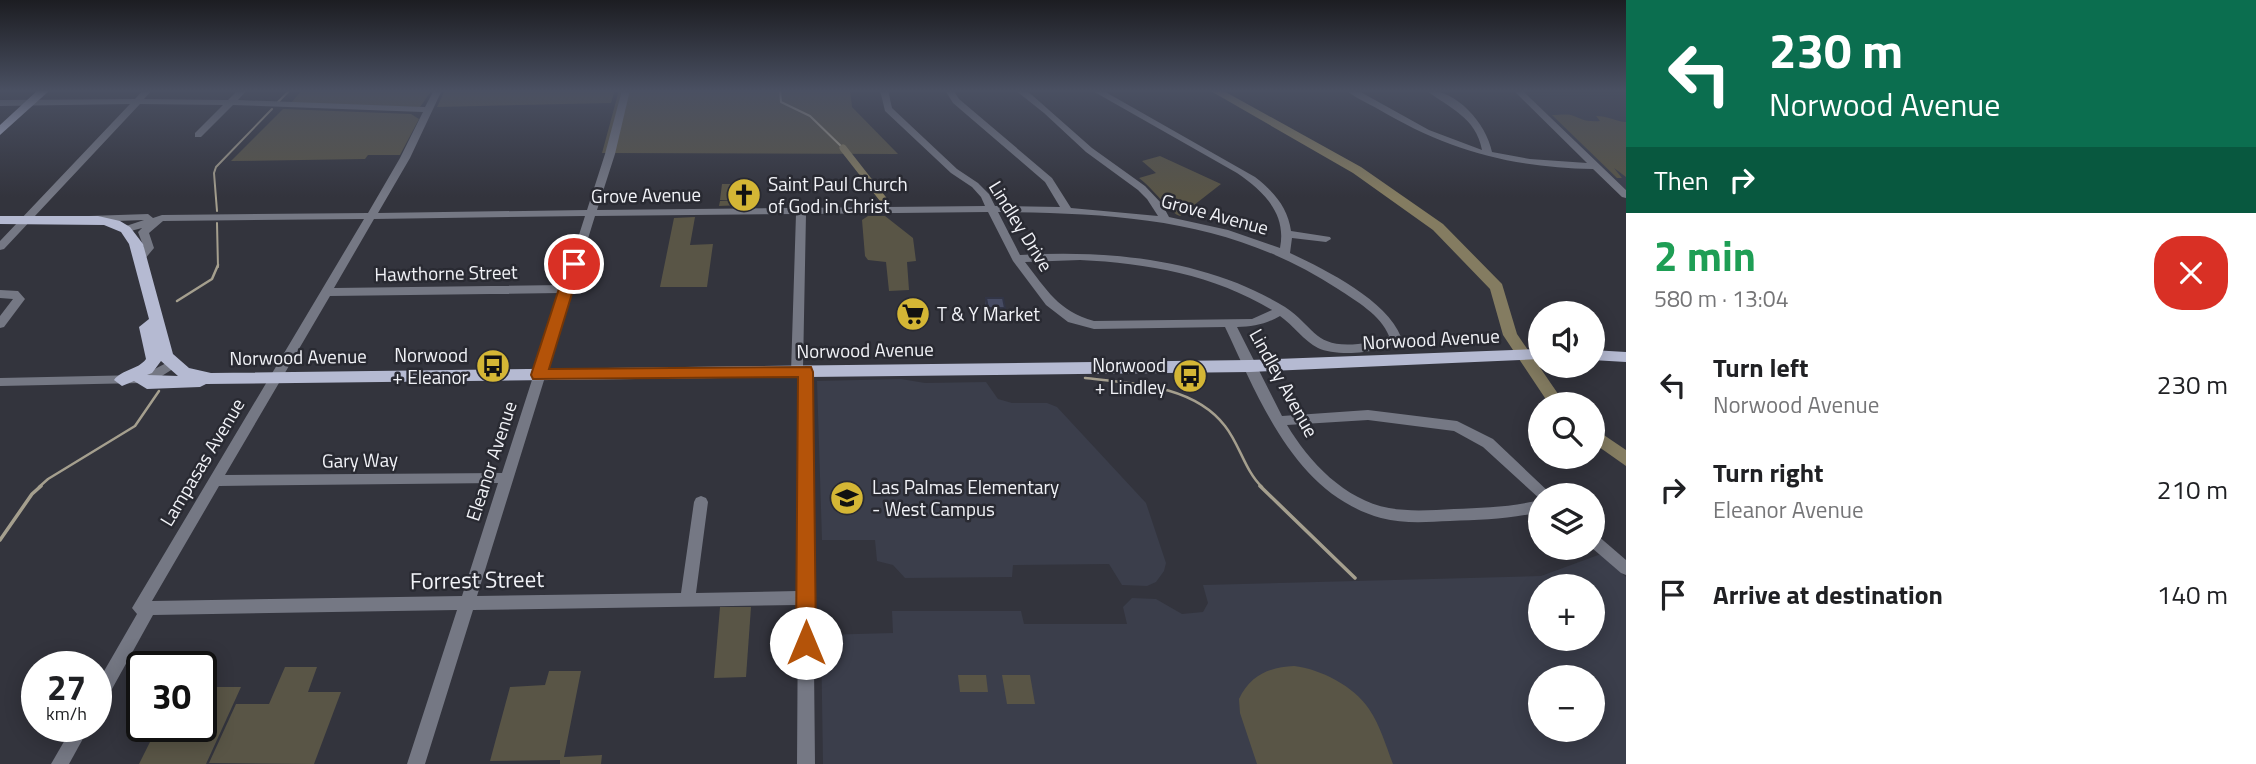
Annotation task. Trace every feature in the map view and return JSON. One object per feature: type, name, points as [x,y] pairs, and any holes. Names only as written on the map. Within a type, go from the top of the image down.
[{"type":"main road","name":"Grove Avenue","points":[[0,220],[83,219],[112,222],[127,229]]},
{"type":"main road","points":[[127,229],[141,258],[154,316],[166,357],[172,364]]},
{"type":"main road","points":[[122,380],[147,369],[154,360],[146,327],[154,316]]},
{"type":"main road","name":"Norwood Avenue","points":[[172,364],[191,375],[220,379],[1250,366],[1354,364],[1528,354]]},
{"type":"main road","points":[[141,379],[147,383],[220,379]]},
{"type":"street","points":[[0,247],[115,126]]},
{"type":"street","points":[[198,135],[207,126]]},
{"type":"street","name":"Lampasas Avenue","points":[[112,673],[149,608],[140,608],[371,217],[420,126]]},
{"type":"street","name":"Eleanor Avenue","points":[[416,764],[590,215],[616,126]]},
{"type":"street","name":"Lindley Drive","points":[[906,126],[954,171],[981,190],[1017,259],[1050,302],[1067,316],[1083,323],[1229,323],[1262,321],[1281,310]]},
{"type":"street","points":[[985,126],[1049,180],[1067,210]]},
{"type":"street","points":[[1063,126],[1089,150],[1145,190],[1155,200],[1164,218]]},
{"type":"street","points":[[1159,126],[1250,177],[1279,206],[1288,233],[1284,254]]},
{"type":"street","points":[[1415,126],[1488,154],[1541,164],[1595,166]]},
{"type":"street","points":[[1476,126],[1485,139],[1488,154]]},
{"type":"street","points":[[1554,126],[1626,195]]},
{"type":"street","name":"Grove Avenue","points":[[83,219],[992,209],[1115,211],[1164,218],[1219,231],[1284,254],[1342,286],[1377,314],[1394,332],[1394,339],[1336,348],[1317,342],[1281,310]]},
{"type":"street","points":[[801,213],[806,764]]},
{"type":"street","points":[[141,258],[149,248],[143,232],[169,218]]},
{"type":"street","name":"Grove Avenue","points":[[127,229],[152,220],[169,218]]},
{"type":"street","points":[[1288,233],[1326,239]]},
{"type":"street","points":[[1017,259],[1100,258],[1157,264],[1216,279],[1281,310]]},
{"type":"street","name":"Hawthorne Street","points":[[326,292],[566,289]]},
{"type":"street","points":[[0,294],[19,297],[0,324]]},
{"type":"street","name":"Lindley Avenue","points":[[1229,323],[1292,442],[1326,483],[1351,500],[1380,512],[1408,516],[1496,514],[1528,508]]},
{"type":"street","points":[[0,382],[141,379],[153,376],[172,364]]},
{"type":"street","points":[[1279,421],[1368,415],[1457,426],[1488,443],[1532,483]]},
{"type":"street","name":"Gary Way","points":[[215,481],[505,478]]},
{"type":"street","points":[[688,600],[701,502]]},
{"type":"street","points":[[1605,550],[1626,569]]},
{"type":"street","name":"Forrest Street","points":[[149,608],[806,598]]},
{"type":"street","points":[[60,764],[73,742]]},
{"type":"shaded area","points":[[266,126],[415,126],[400,155],[368,155],[365,159],[231,161]]},
{"type":"shaded area","points":[[609,126],[870,126],[898,154],[602,153]]},
{"type":"shaded area","points":[[1559,126],[1626,126],[1626,190]]},
{"type":"shaded area","points":[[1563,126],[1626,126],[1626,177],[1614,168],[1622,178],[1617,178]]},
{"type":"shaded area","points":[[1160,156],[1221,184],[1180,216],[1139,178],[1156,173],[1142,161]]},
{"type":"shaded area","points":[[722,184],[744,184],[743,205],[719,206],[720,201],[739,201],[720,200]]},
{"type":"shaded area","points":[[868,216],[885,216],[913,238],[916,261],[907,262],[909,290],[889,291],[886,262],[868,260],[865,256],[862,220]]},
{"type":"shaded area","points":[[695,217],[690,245],[713,244],[707,287],[660,287],[674,218]]},
{"type":"shaded area","points":[[901,379],[925,383],[986,382],[998,399],[1012,403],[1047,403],[1057,407],[1146,503],[1166,563],[1156,582],[1147,586],[1122,585],[1109,564],[1013,565],[1012,577],[905,578],[893,565],[877,561],[875,540],[822,540],[817,381]]},
{"type":"shaded area","points":[[1605,558],[1626,577],[1626,764],[823,764],[821,635],[893,633],[892,611],[1021,611],[1024,624],[1127,624],[1123,607],[1132,598],[1156,599],[1182,614],[1203,612],[1208,603],[1203,585],[1528,576],[1528,651],[1605,651],[1605,574],[1546,574],[1585,560],[1605,560]]},
{"type":"shaded area","points":[[720,607],[751,607],[746,677],[714,678]]},
{"type":"shaded area","points":[[1294,666],[1336,680],[1355,693],[1376,722],[1393,764],[1257,764],[1240,713],[1239,699],[1255,678],[1277,668]]},
{"type":"shaded area","points":[[285,667],[317,667],[308,692],[341,692],[314,764],[209,763],[236,704],[269,704]]},
{"type":"shaded area","points":[[549,671],[581,671],[564,757],[602,755],[601,764],[560,764],[560,760],[490,761],[510,687],[545,685]]},
{"type":"shaded area","points":[[958,675],[986,675],[988,692],[960,692]]},
{"type":"shaded area","points":[[1002,675],[1030,675],[1035,704],[1007,704]]},
{"type":"shaded area","points":[[217,687],[241,687],[217,740]]},
{"type":"shaded area","points":[[150,742],[216,742],[206,764],[139,764]]},
{"type":"building","points":[[986,298],[1003,298],[1005,308],[988,308]]},
{"type":"waterway","points":[[217,211],[214,173],[216,167],[256,126]]},
{"type":"waterway","points":[[820,126],[843,148]]},
{"type":"waterway","points":[[1278,126],[1357,170],[1438,227],[1497,287],[1510,335],[1549,392]]},
{"type":"waterway","points":[[843,148],[886,203]]},
{"type":"waterway","points":[[217,223],[218,265]]},
{"type":"waterway","points":[[177,301],[212,279],[218,265]]},
{"type":"waterway","points":[[1085,378],[1161,388],[1197,402],[1212,412],[1225,426],[1251,473],[1262,487]]},
{"type":"waterway","points":[[39,487],[135,426],[159,391]]},
{"type":"waterway","points":[[1605,443],[1626,459]]},
{"type":"waterway","points":[[0,540],[32,494],[41,486]]},
{"type":"waterway","points":[[1260,486],[1355,578]]},
{"type":"place","name":"Saint Paul Church of God in Christ","points":[[744,195]]},
{"type":"place","name":"T & Y Market","points":[[913,314]]},
{"type":"place","name":"Norwood + Eleanor","points":[[493,366]]},
{"type":"place","name":"Norwood + Lindley","points":[[1190,376]]},
{"type":"place","name":"Las Palmas Elementary - West Campus","points":[[847,498]]},
{"type":"route","points":[[574,264],[539,375],[806,372],[806,643]]}]
